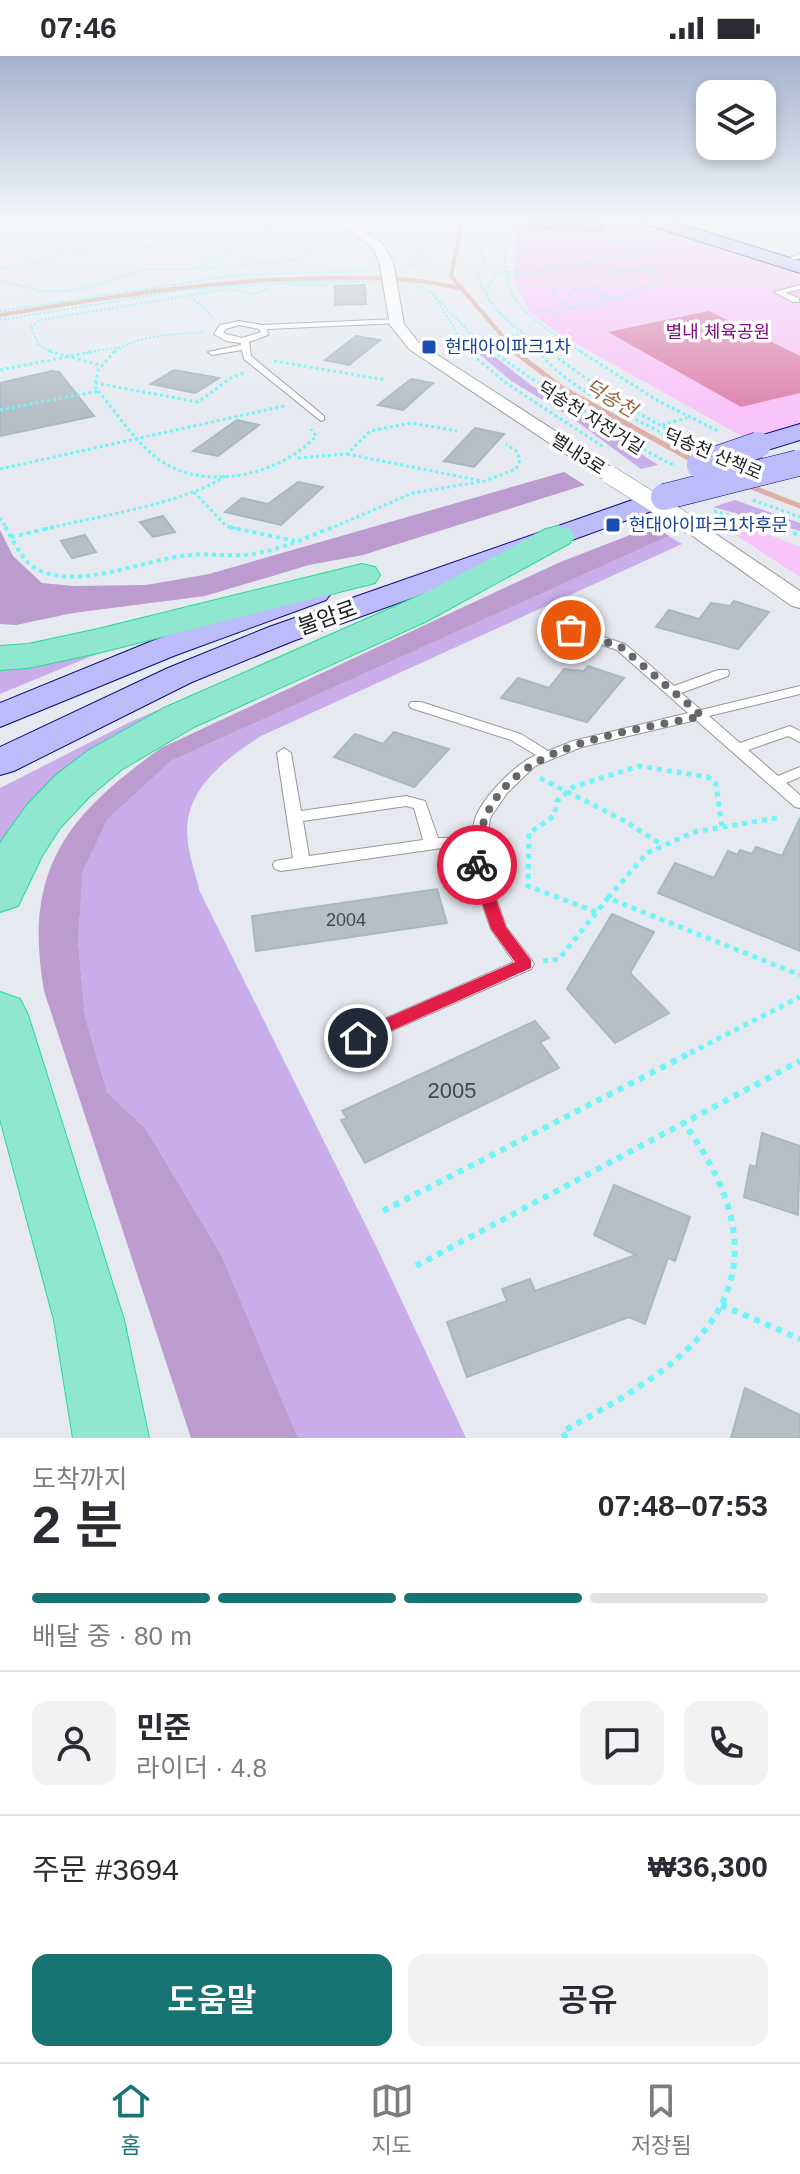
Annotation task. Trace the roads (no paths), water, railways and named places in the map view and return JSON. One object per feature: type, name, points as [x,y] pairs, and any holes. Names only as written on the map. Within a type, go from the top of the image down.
[{"type":"highway","points":[[0,893],[11,862],[40,818],[83,775],[135,738],[397,621],[558,536]]},
{"type":"highway","points":[[0,658],[28,656],[98,641],[362,575]]},
{"type":"highway","points":[[0,1015],[89,1320],[111,1438]]},
{"type":"street","name":"별내3로","points":[[395,282],[397,321],[414,346],[691,526],[800,601]]},
{"type":"street","points":[[654,491],[787,453],[800,432]]},
{"type":"street","points":[[654,491],[787,453]]},
{"type":"street","name":"불암로","points":[[0,762],[194,669],[311,623],[558,536],[654,491]]},
{"type":"street","name":"불암로","points":[[0,716],[164,648],[362,575],[654,491]]},
{"type":"lane","points":[[796,300],[778,292],[800,287]]},
{"type":"lane","points":[[245,344],[221,337],[221,329],[239,323],[262,327],[397,321]]},
{"type":"lane","points":[[212,352],[245,344],[265,333],[262,327]]},
{"type":"lane","points":[[245,344],[247,357],[321,418]]},
{"type":"lane","points":[[571,630],[621,647],[800,803]]},
{"type":"lane","points":[[673,691],[723,673]]},
{"type":"lane","points":[[358,1038],[525,964],[499,929],[476,863],[483,818],[502,790],[530,763],[578,744],[800,690]]},
{"type":"lane","points":[[416,705],[516,737],[547,756]]},
{"type":"lane","points":[[739,749],[790,730],[800,738]]},
{"type":"lane","points":[[284,753],[302,862]]},
{"type":"lane","points":[[776,782],[800,772]]},
{"type":"lane","points":[[295,817],[406,801],[420,805],[432,844]]},
{"type":"lane","points":[[281,865],[432,844],[479,844]]},
{"type":"waterway","points":[[0,315],[163,290],[240,282]]},
{"type":"waterway","points":[[430,282],[461,289]]},
{"type":"waterway","name":"덕송천","points":[[457,282],[517,353]]},
{"type":"waterway","name":"덕송천","points":[[514,351],[562,388],[694,461]]},
{"type":"waterway","name":"덕송천","points":[[746,485],[800,506]]},
{"type":"place","name":"현대아이파크1차","points":[[429,347]]},
{"type":"place","name":"현대아이파크1차후문","points":[[613,525]]},
{"type":"park label","name":"별내 체육공원","points":[[718,332]]}]
